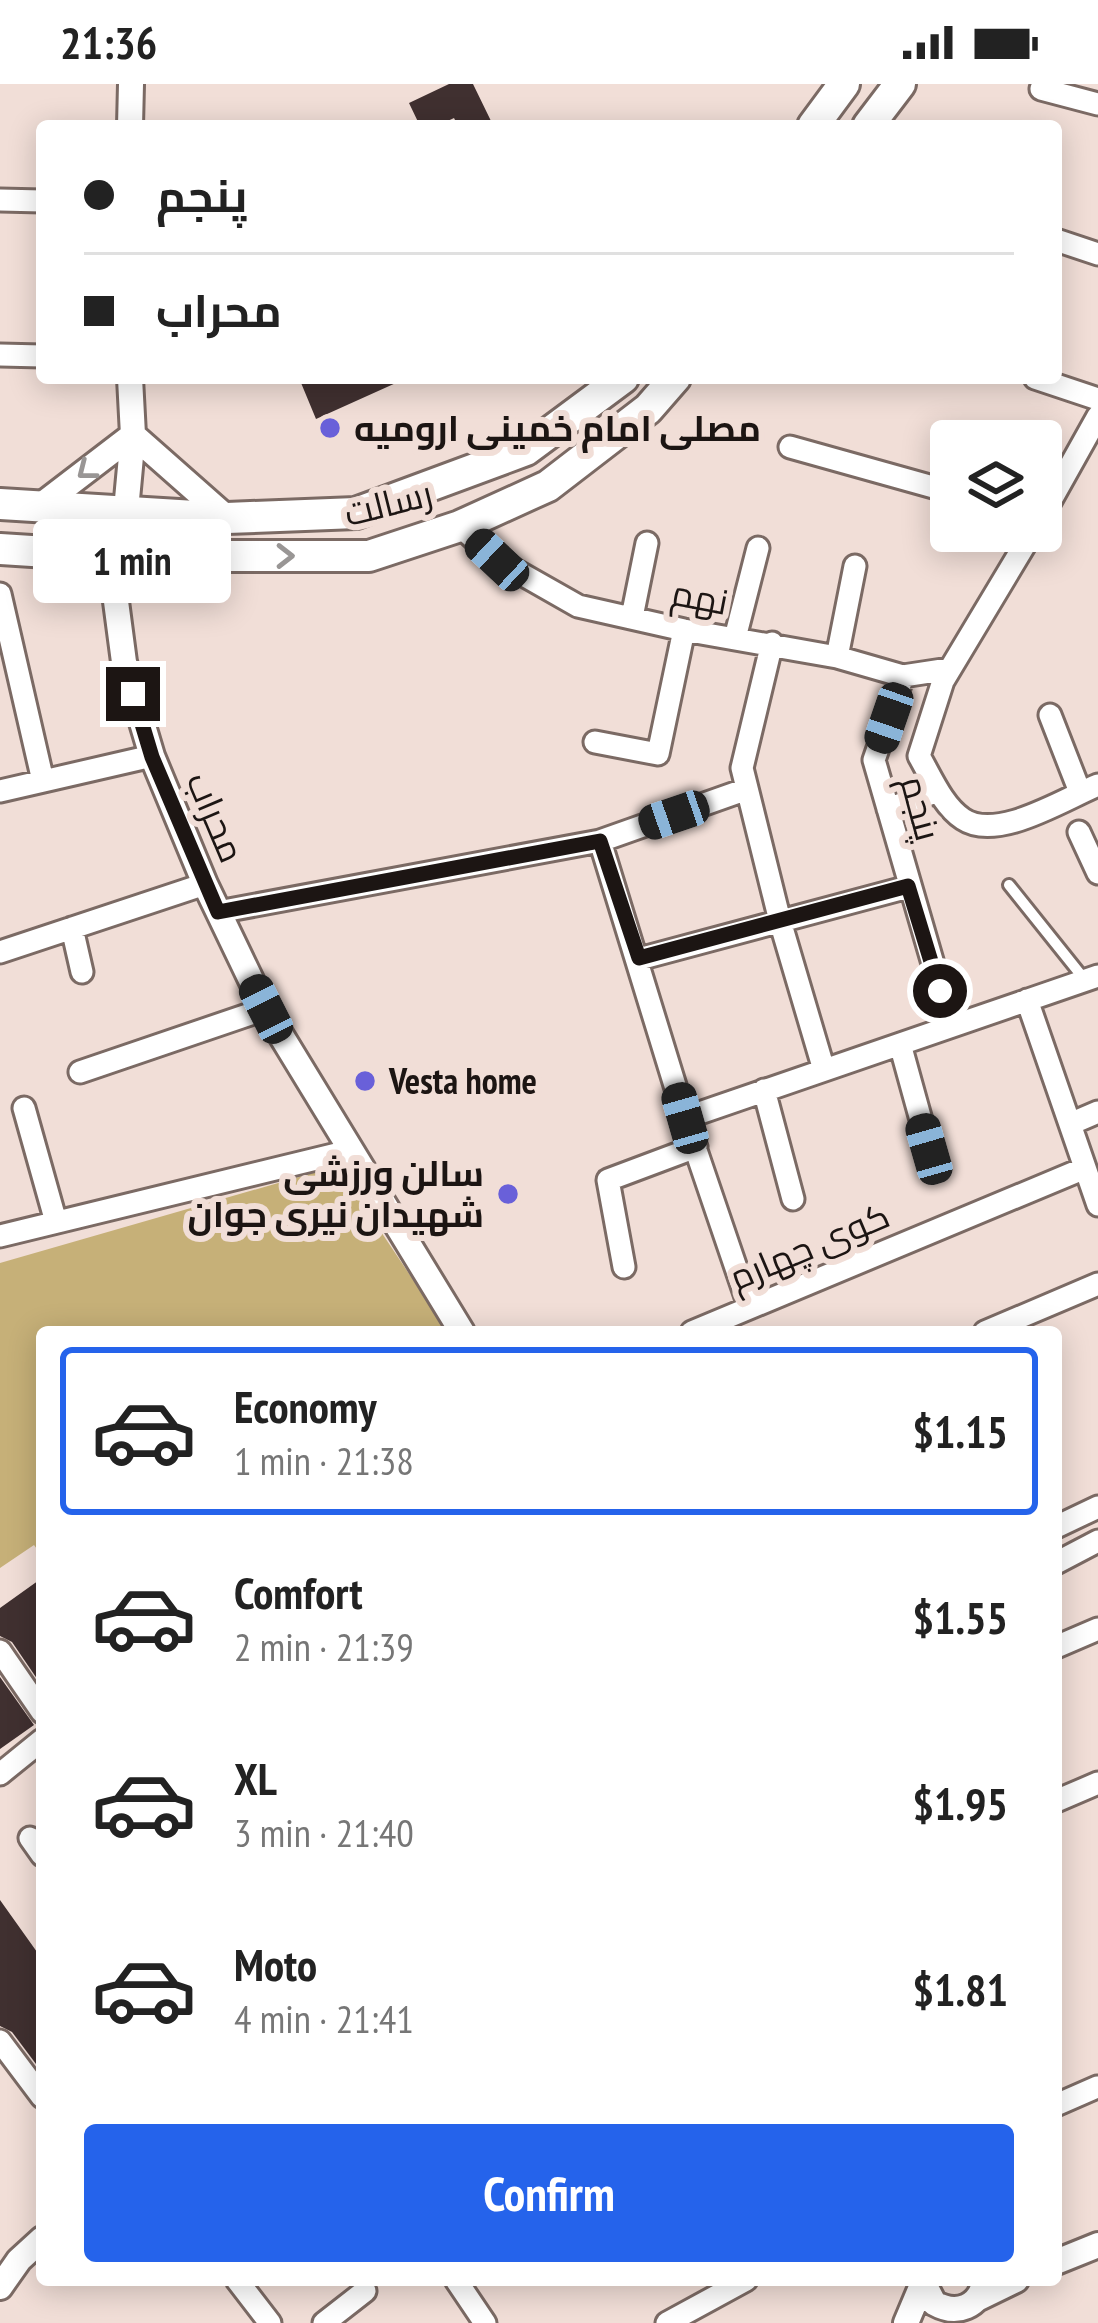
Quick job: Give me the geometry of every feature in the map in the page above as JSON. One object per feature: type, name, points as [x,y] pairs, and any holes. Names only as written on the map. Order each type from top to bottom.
[{"type":"main road","points":[[817,120],[844,84]]},
{"type":"main road","points":[[873,120],[900,84]]},
{"type":"main road","name":"رسالت","points":[[0,504],[227,518],[356,513],[526,450],[615,384]]},
{"type":"main road","name":"رسالت","points":[[0,549],[110,556],[369,556],[460,526],[548,486],[648,409],[670,384]]},
{"type":"main road","points":[[356,513],[369,556]]},
{"type":"street","points":[[130,84],[130,120]]},
{"type":"street","points":[[1041,89],[1098,104]]},
{"type":"street","points":[[0,200],[36,202]]},
{"type":"street","points":[[1062,242],[1098,254]]},
{"type":"street","points":[[0,355],[36,356]]},
{"type":"street","points":[[127,510],[133,435],[130,384]]},
{"type":"street","points":[[1053,384],[1098,399]]},
{"type":"street","points":[[1062,480],[1098,416]]},
{"type":"street","points":[[39,507],[133,435]]},
{"type":"street","points":[[133,435],[227,518]]},
{"type":"street","points":[[790,447],[930,486]]},
{"type":"street","name":"نهم","points":[[460,526],[497,560],[578,606],[684,630],[772,643],[903,676],[950,670]]},
{"type":"street","points":[[632,617],[647,543]]},
{"type":"street","points":[[735,638],[758,548]]},
{"type":"street","points":[[1020,552],[950,670],[920,756],[938,791],[965,821],[1001,828],[1089,789],[1050,715]]},
{"type":"street","name":"محراب","points":[[110,556],[124,662],[152,757],[205,884],[266,1009],[458,1326]]},
{"type":"street","points":[[837,657],[855,566]]},
{"type":"street","points":[[0,594],[44,781]]},
{"type":"street","points":[[595,742],[658,754],[684,630]]},
{"type":"street","points":[[772,643],[742,768],[824,1070]]},
{"type":"street","name":"پنجم","points":[[903,676],[874,760],[952,1026]]},
{"type":"street","points":[[0,790],[152,757]]},
{"type":"street","points":[[218,912],[600,841],[747,788]]},
{"type":"street","points":[[888,809],[938,791]]},
{"type":"street","points":[[1079,832],[1098,873]]},
{"type":"street","points":[[600,841],[749,1306]]},
{"type":"street","points":[[0,952],[205,884]]},
{"type":"street","points":[[639,958],[908,886]]},
{"type":"street","points":[[72,928],[82,972]]},
{"type":"street","points":[[685,1118],[1092,978]]},
{"type":"street","points":[[1027,1000],[1098,1204]]},
{"type":"street","points":[[80,1072],[266,1009]]},
{"type":"street","points":[[900,1044],[929,1149]]},
{"type":"street","points":[[764,1090],[794,1198]]},
{"type":"street","points":[[24,1108],[56,1222]]},
{"type":"street","points":[[1070,1124],[1098,1112]]},
{"type":"street","points":[[624,1267],[608,1180],[696,1147]]},
{"type":"street","points":[[0,1236],[350,1151]]},
{"type":"street","name":"کوی چهارم","points":[[705,1326],[1085,1168]]},
{"type":"street","points":[[1000,1326],[1098,1284]]},
{"type":"street","points":[[1062,1524],[1098,1507]]},
{"type":"street","points":[[1062,1560],[1098,1541]]},
{"type":"street","points":[[1062,1644],[1098,1629]]},
{"type":"street","points":[[0,1651],[36,1703]]},
{"type":"street","points":[[0,1774],[36,1745]]},
{"type":"street","points":[[1062,1798],[1098,1783]]},
{"type":"street","points":[[0,2041],[36,2089]]},
{"type":"street","points":[[1062,2102],[1097,2087]]},
{"type":"street","points":[[1062,2259],[1098,2245]]},
{"type":"street","points":[[0,2287],[10,2255]]},
{"type":"street","points":[[242,2286],[270,2323]]},
{"type":"street","points":[[461,2286],[485,2323]]},
{"type":"street","points":[[667,2323],[735,2286]]},
{"type":"street","points":[[906,2323],[921,2286]]},
{"type":"street","points":[[924,2286],[943,2308],[1003,2286]]},
{"type":"street","points":[[324,2323],[365,2291]]},
{"type":"lane","points":[[1009,884],[1092,978]]},
{"type":"shaded area","points":[[337,1166],[444,1326],[36,1326],[36,1548],[0,1568],[0,1263]]},
{"type":"building","points":[[449,84],[473,84],[491,120],[417,120],[409,103]]},
{"type":"building","points":[[301,384],[394,384],[316,419]]},
{"type":"building","points":[[36,1582],[36,1677],[12,1642],[0,1636],[0,1608]]},
{"type":"building","points":[[0,1677],[34,1725],[0,1749]]},
{"type":"building","points":[[0,1900],[36,1951],[36,2064],[12,2032],[0,2026]]},
{"type":"place","name":"مصلی امام خمینی ارومیه","points":[[330,428]]},
{"type":"place","name":"Vesta home","points":[[365,1081]]},
{"type":"place","name":"سالن ورزشی شهیدان نیری جوان","points":[[508,1194]]},
{"type":"route","points":[[133,694],[152,757],[218,912],[600,841],[639,958],[908,886],[940,991]]}]
